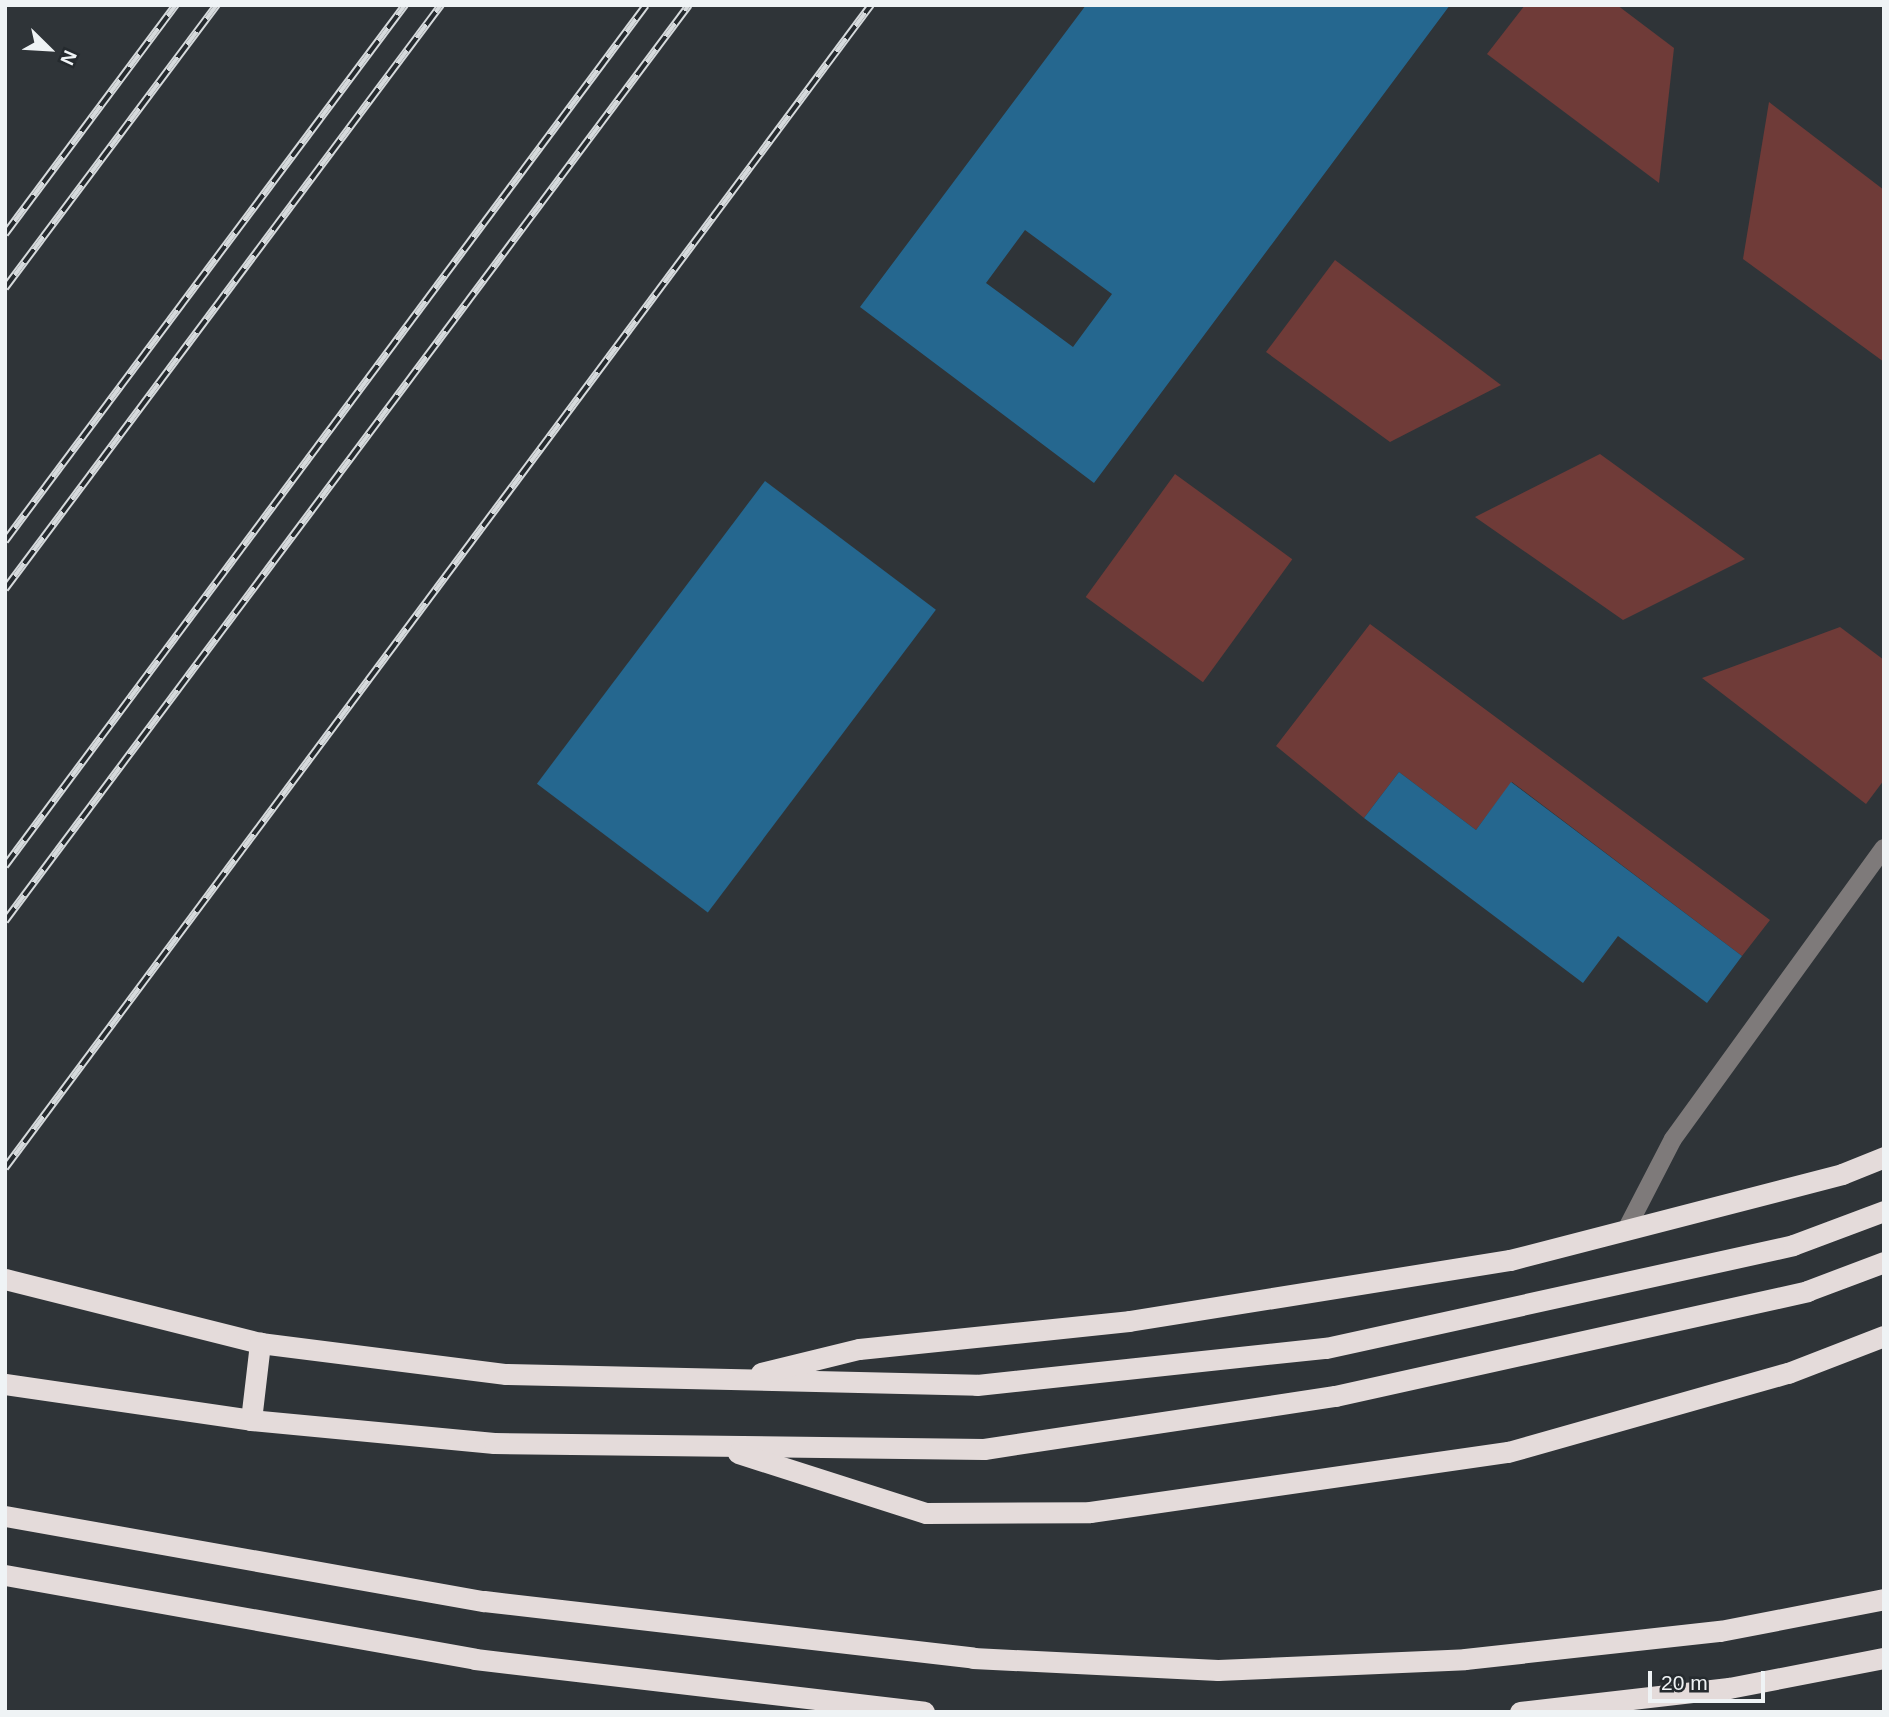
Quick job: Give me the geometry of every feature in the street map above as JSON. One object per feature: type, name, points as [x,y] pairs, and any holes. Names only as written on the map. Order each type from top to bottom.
[{"type":"highway","points":[[732,1380],[859,1349],[1129,1321],[1510,1260],[1842,1174],[1884,1157]]},
{"type":"highway","points":[[5,1279],[260,1343],[506,1374],[977,1385],[1326,1348],[1793,1244],[1884,1211]]},
{"type":"highway","points":[[9,1385],[251,1420],[495,1443],[984,1448],[1335,1396],[1807,1291],[1884,1262]]},
{"type":"highway","points":[[716,1445],[926,1513],[1090,1512],[1508,1452],[1788,1373],[1884,1336]]},
{"type":"highway","points":[[251,1420],[260,1343]]},
{"type":"highway","points":[[5,1516],[525,1607],[973,1658],[1217,1670],[1465,1659],[1720,1631],[1884,1599]]},
{"type":"highway","points":[[5,1575],[475,1660],[924,1712]]},
{"type":"highway","points":[[1520,1712],[1729,1688],[1884,1658]]},
{"type":"street","points":[[1626,1230],[1674,1139],[1884,848]]},
{"type":"shaded area","points":[[1525,5],[1617,5],[1674,48],[1659,183],[1487,54]]},
{"type":"shaded area","points":[[1769,102],[1884,190],[1884,362],[1743,259]]},
{"type":"shaded area","points":[[1335,260],[1501,385],[1390,442],[1266,352]]},
{"type":"shaded area","points":[[1600,454],[1745,559],[1623,620],[1475,517]]},
{"type":"shaded area","points":[[1175,474],[1292,559],[1203,682],[1086,597]]},
{"type":"shaded area","points":[[1370,624],[1770,920],[1742,956],[1512,782],[1476,830],[1399,772],[1364,818],[1276,746]]},
{"type":"shaded area","points":[[1840,627],[1884,660],[1884,780],[1866,804],[1702,678]]},
{"type":"building","points":[[1086,5],[1450,5],[1094,483],[860,307]],"holes":[[[1025,230],[1112,294],[1073,347],[986,283]]]},
{"type":"building","points":[[765,481],[936,610],[708,912],[537,784]]},
{"type":"building","points":[[1399,772],[1476,830],[1511,782],[1742,956],[1707,1003],[1618,936],[1583,983],[1364,818]]},
{"type":"railway","points":[[5,234],[176,5]]},
{"type":"railway","points":[[5,288],[217,5]]},
{"type":"railway","points":[[5,541],[405,5]]},
{"type":"railway","points":[[5,589],[441,5]]},
{"type":"railway","points":[[5,866],[646,5]]},
{"type":"railway","points":[[5,921],[689,5]]},
{"type":"railway","points":[[5,1168],[871,5]]}]
